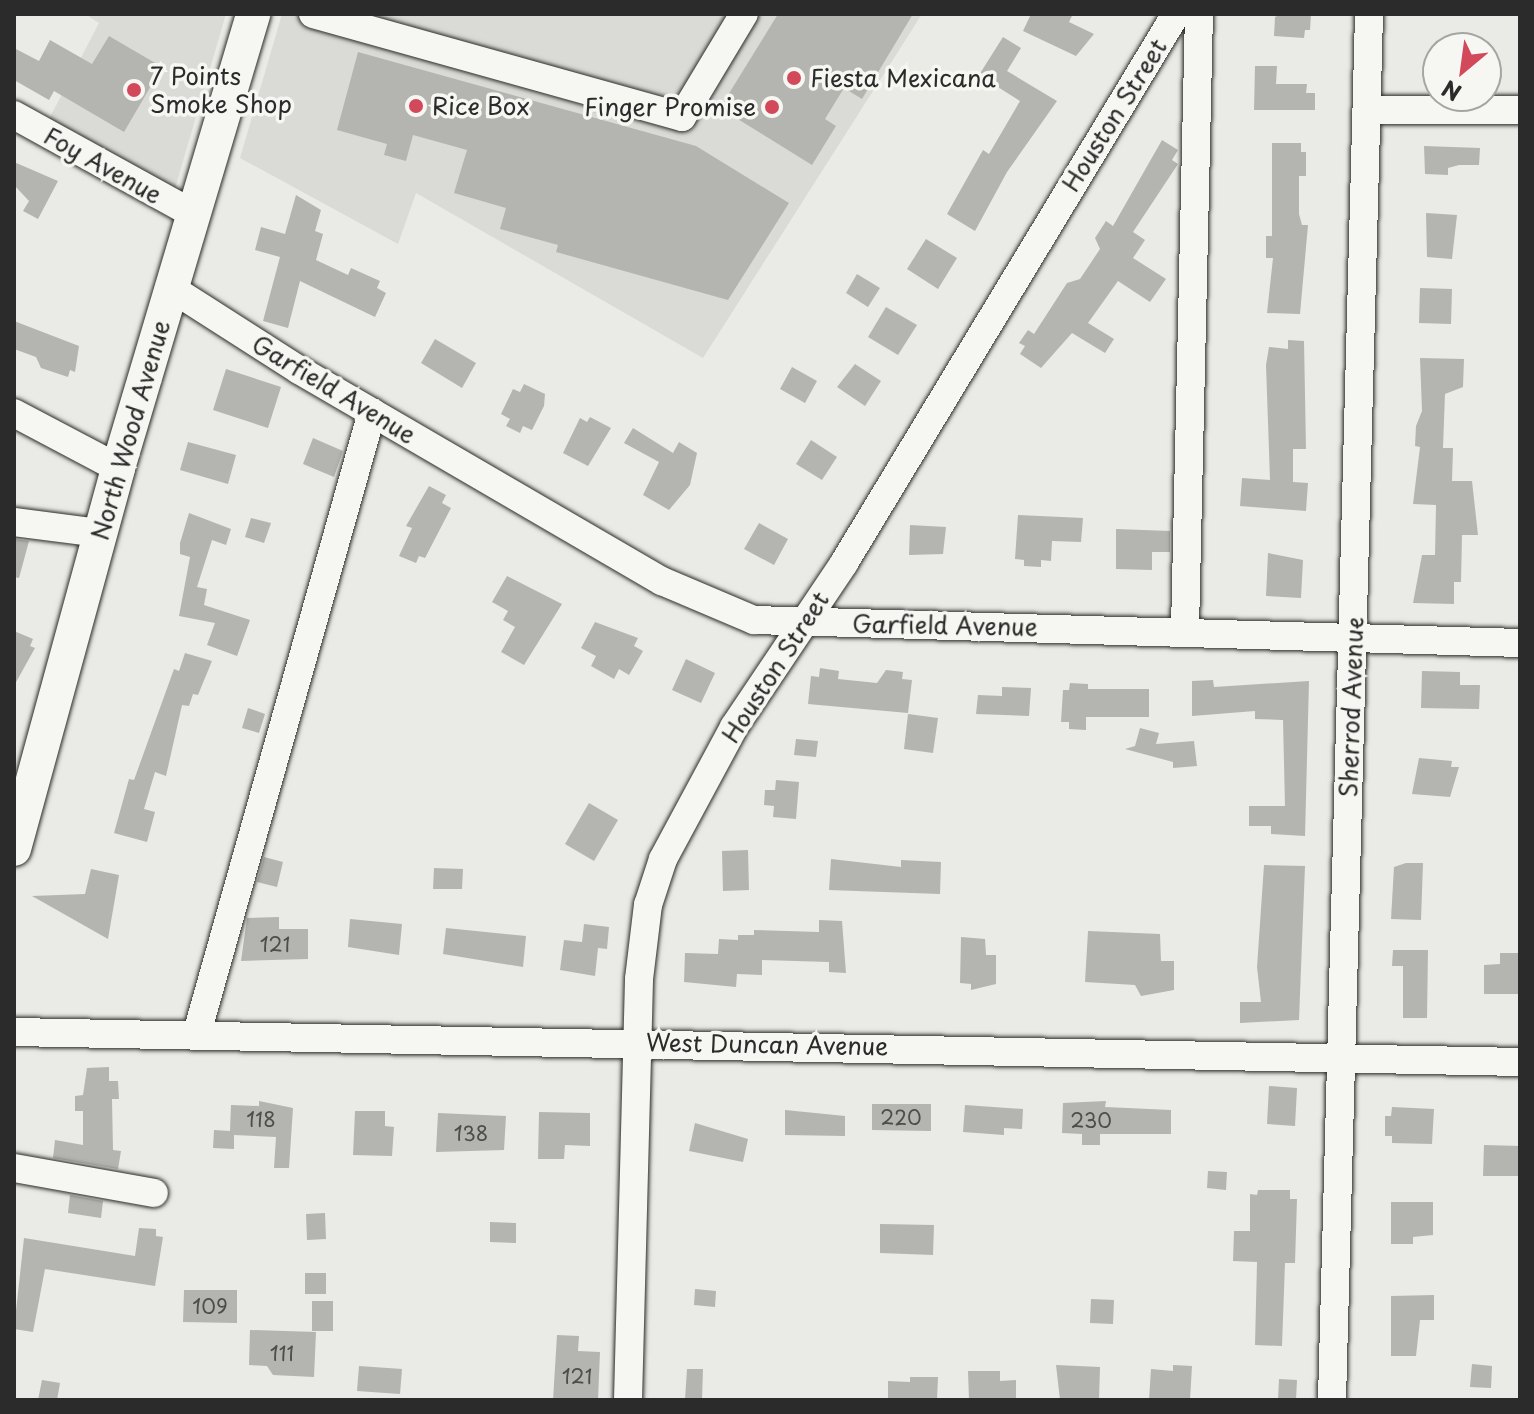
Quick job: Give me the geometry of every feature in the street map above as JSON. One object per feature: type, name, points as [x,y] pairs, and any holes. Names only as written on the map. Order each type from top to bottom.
[{"type":"main road","name":"North Wood Avenue","points":[[14,849],[25,762],[100,533],[253,14]]},
{"type":"street","points":[[313,14],[682,117],[744,14]]},
{"type":"street","name":"Houston Street","points":[[628,1400],[636,1041],[643,930],[663,859],[727,738],[844,563],[1176,14]]},
{"type":"street","points":[[1185,630],[1199,14]]},
{"type":"street","name":"Sherrod Avenue","points":[[1332,1400],[1344,1058],[1369,14]]},
{"type":"street","points":[[1369,110],[1520,110]]},
{"type":"street","name":"Foy Avenue","points":[[14,115],[193,214]]},
{"type":"street","name":"Garfield Avenue","points":[[171,288],[372,412],[662,581],[729,613],[802,623],[1185,630],[1520,643]]},
{"type":"street","points":[[197,1033],[372,412]]},
{"type":"street","points":[[14,413],[118,468]]},
{"type":"street","points":[[14,522],[100,533]]},
{"type":"street","name":"West Duncan Avenue","points":[[14,1032],[636,1041],[1520,1062]]},
{"type":"street","points":[[14,1168],[154,1193]]},
{"type":"shaded area","points":[[85,14],[226,14],[174,192],[48,121],[99,23]]},
{"type":"shaded area","points":[[282,14],[922,14],[703,358],[416,193],[398,244],[240,158]]},
{"type":"building","points":[[778,14],[913,14],[862,99],[844,88],[825,119],[836,126],[812,165],[720,108]]},
{"type":"building","points":[[1031,14],[1073,14],[1069,22],[1094,34],[1076,56],[1023,31]]},
{"type":"building","points":[[1281,14],[1311,14],[1310,30],[1305,30],[1304,38],[1274,36],[1275,17]]},
{"type":"building","points":[[109,36],[162,67],[124,132],[54,91],[49,100],[14,80],[14,48],[39,61],[50,40],[92,64]]},
{"type":"building","points":[[1003,37],[1021,48],[1007,71],[1057,101],[1007,172],[975,231],[947,214],[983,150],[989,154],[1020,101],[979,75]]},
{"type":"building","points":[[358,52],[696,146],[789,203],[728,300],[556,252],[558,245],[500,229],[506,208],[454,193],[467,150],[413,135],[406,161],[384,155],[387,144],[337,130]]},
{"type":"building","points":[[1255,66],[1277,66],[1276,84],[1307,84],[1306,93],[1315,93],[1315,110],[1254,110]]},
{"type":"building","points":[[1162,140],[1178,150],[1172,160],[1178,164],[1133,232],[1145,240],[1133,258],[1166,279],[1150,302],[1118,281],[1088,323],[1114,339],[1105,353],[1072,333],[1041,368],[1020,354],[1025,346],[1019,343],[1028,330],[1034,334],[1067,283],[1080,279],[1100,249],[1095,238],[1106,221],[1113,226]]},
{"type":"building","points":[[1272,143],[1301,143],[1301,152],[1306,152],[1306,176],[1299,176],[1299,214],[1302,225],[1308,225],[1300,314],[1267,313],[1273,258],[1266,258],[1266,236],[1272,236]]},
{"type":"building","points":[[1424,146],[1480,148],[1479,165],[1448,168],[1448,175],[1425,174]]},
{"type":"building","points":[[14,162],[58,181],[38,219],[23,211],[29,201],[14,185]]},
{"type":"building","points":[[296,195],[321,210],[315,231],[323,234],[316,260],[348,275],[351,268],[380,281],[377,288],[386,293],[375,317],[300,281],[288,328],[263,321],[280,257],[255,250],[261,227],[285,234]]},
{"type":"building","points":[[1426,213],[1457,215],[1452,259],[1427,257]]},
{"type":"building","points":[[926,239],[957,258],[938,289],[907,269]]},
{"type":"building","points":[[857,274],[880,288],[868,307],[846,293]]},
{"type":"building","points":[[1420,288],[1452,289],[1451,324],[1419,323]]},
{"type":"building","points":[[886,307],[917,325],[898,355],[868,337]]},
{"type":"building","points":[[14,321],[79,346],[75,372],[70,370],[68,377],[41,368],[36,357],[14,349]]},
{"type":"building","points":[[435,339],[476,363],[462,388],[421,363]]},
{"type":"building","points":[[1288,340],[1304,341],[1306,449],[1293,449],[1293,482],[1308,483],[1306,511],[1240,506],[1242,478],[1270,480],[1266,365],[1269,347],[1288,349]]},
{"type":"building","points":[[1420,358],[1464,359],[1463,387],[1445,394],[1443,448],[1453,448],[1452,481],[1472,481],[1478,535],[1462,535],[1461,582],[1454,582],[1454,604],[1413,603],[1422,555],[1435,555],[1436,505],[1413,504],[1420,447],[1415,446],[1416,426],[1422,411]]},
{"type":"building","points":[[855,364],[881,381],[865,406],[837,387]]},
{"type":"building","points":[[792,367],[817,381],[805,403],[780,389]]},
{"type":"building","points":[[226,369],[281,387],[268,428],[213,410]]},
{"type":"building","points":[[524,384],[545,394],[544,406],[532,430],[523,426],[520,433],[506,426],[510,419],[501,414],[513,389],[520,392]]},
{"type":"building","points":[[590,417],[611,428],[588,466],[563,453],[580,418],[587,422]]},
{"type":"building","points":[[633,428],[673,453],[679,442],[697,453],[690,485],[669,510],[643,495],[659,462],[624,443]]},
{"type":"building","points":[[313,438],[343,451],[334,477],[303,464]]},
{"type":"building","points":[[811,440],[837,457],[822,480],[796,464]]},
{"type":"building","points":[[188,442],[236,455],[228,484],[180,470]]},
{"type":"building","points":[[429,486],[446,495],[442,503],[451,508],[425,558],[419,556],[416,563],[399,556],[412,528],[406,526]]},
{"type":"building","points":[[189,513],[231,529],[226,545],[212,540],[197,587],[207,589],[204,605],[250,620],[237,656],[207,645],[215,623],[179,616],[190,557],[180,554],[180,543]]},
{"type":"building","points":[[1018,515],[1083,518],[1081,542],[1052,541],[1051,561],[1041,560],[1041,567],[1024,566],[1024,560],[1015,559]]},
{"type":"building","points":[[251,518],[271,523],[264,543],[245,537]]},
{"type":"building","points":[[759,523],[788,539],[774,565],[744,549]]},
{"type":"building","points":[[910,525],[946,527],[943,554],[909,555]]},
{"type":"building","points":[[1116,529],[1170,531],[1170,552],[1152,552],[1152,570],[1116,569]]},
{"type":"building","points":[[14,539],[29,541],[19,578],[14,577]]},
{"type":"building","points":[[1268,553],[1303,560],[1301,598],[1266,596]]},
{"type":"building","points":[[507,576],[562,604],[524,665],[501,652],[515,627],[503,620],[508,611],[492,602]]},
{"type":"building","points":[[595,622],[638,638],[634,646],[643,651],[629,675],[619,669],[614,679],[591,666],[596,656],[581,648]]},
{"type":"building","points":[[14,631],[33,639],[30,646],[35,648],[15,684]]},
{"type":"building","points":[[185,653],[212,661],[198,695],[193,694],[189,706],[182,705],[166,776],[155,772],[144,809],[155,812],[147,842],[114,833],[129,779],[134,780],[174,669],[179,671]]},
{"type":"building","points":[[686,659],[715,673],[701,703],[672,690]]},
{"type":"building","points":[[820,668],[839,671],[838,679],[877,683],[886,670],[903,672],[902,679],[912,680],[908,713],[808,704],[811,676],[819,677]]},
{"type":"building","points":[[1422,671],[1460,672],[1460,685],[1480,685],[1479,709],[1421,708]]},
{"type":"building","points":[[1213,680],[1214,687],[1309,681],[1305,836],[1271,834],[1271,826],[1249,826],[1249,806],[1285,806],[1283,720],[1255,719],[1255,711],[1192,716],[1192,681]]},
{"type":"building","points":[[1070,683],[1088,684],[1088,689],[1149,689],[1149,717],[1086,717],[1086,730],[1069,729],[1069,722],[1061,722],[1063,690],[1069,690]]},
{"type":"building","points":[[1002,687],[1031,688],[1029,716],[976,714],[978,695],[1002,696]]},
{"type":"building","points":[[248,708],[265,714],[259,733],[242,728]]},
{"type":"building","points":[[908,714],[938,718],[933,753],[904,749]]},
{"type":"building","points":[[1140,728],[1159,733],[1156,744],[1194,741],[1197,766],[1173,768],[1173,762],[1125,749],[1135,746]]},
{"type":"building","points":[[796,739],[818,741],[816,757],[794,755]]},
{"type":"building","points":[[1419,758],[1452,761],[1451,767],[1459,767],[1450,797],[1412,794]]},
{"type":"building","points":[[776,780],[799,782],[796,819],[773,817],[774,806],[764,805],[765,790],[775,790]]},
{"type":"building","points":[[589,803],[618,820],[594,861],[565,844]]},
{"type":"building","points":[[748,850],[749,890],[723,891],[722,851]]},
{"type":"building","points":[[264,857],[283,862],[277,887],[257,882]]},
{"type":"building","points":[[831,859],[901,867],[901,860],[941,862],[940,894],[829,890]]},
{"type":"building","points":[[1423,863],[1421,920],[1391,919],[1394,867]]},
{"type":"building","points":[[1264,865],[1305,866],[1299,1020],[1240,1023],[1240,1002],[1261,1002],[1257,967]]},
{"type":"building","points":[[434,868],[463,869],[462,889],[433,889]]},
{"type":"building","points":[[91,869],[119,875],[108,939],[32,896],[85,894]]},
{"type":"building","points":[[279,917],[279,929],[308,929],[308,959],[241,961],[247,918]]},
{"type":"building","points":[[350,919],[402,924],[399,955],[348,947]]},
{"type":"building","points":[[819,920],[842,921],[846,973],[829,972],[829,962],[762,960],[762,975],[737,974],[736,987],[684,982],[685,953],[718,954],[719,939],[738,940],[738,935],[754,935],[754,930],[819,932]]},
{"type":"building","points":[[584,924],[609,927],[607,949],[598,948],[595,976],[560,970],[564,940],[582,942]]},
{"type":"building","points":[[446,928],[526,936],[523,967],[443,954]]},
{"type":"building","points":[[1088,931],[1160,934],[1161,961],[1174,961],[1174,990],[1141,996],[1135,985],[1085,982]]},
{"type":"building","points":[[961,937],[985,939],[986,955],[996,955],[996,984],[971,990],[971,984],[960,983]]},
{"type":"building","points":[[1393,950],[1428,950],[1427,1018],[1403,1018],[1403,966],[1392,966]]},
{"type":"building","points":[[1500,953],[1520,953],[1520,994],[1484,994],[1484,965],[1500,964]]},
{"type":"building","points":[[109,1067],[109,1081],[118,1081],[119,1099],[112,1099],[113,1150],[121,1151],[118,1169],[53,1158],[55,1140],[83,1145],[83,1111],[75,1111],[75,1096],[83,1095],[87,1068]]},
{"type":"building","points":[[1269,1086],[1297,1088],[1295,1126],[1267,1124]]},
{"type":"building","points":[[259,1101],[293,1108],[289,1168],[274,1168],[276,1137],[234,1135],[234,1149],[213,1148],[214,1130],[230,1131],[231,1105],[259,1106]]},
{"type":"building","points":[[1106,1101],[1105,1107],[1171,1110],[1171,1134],[1100,1134],[1100,1145],[1082,1145],[1082,1134],[1062,1133],[1063,1103]]},
{"type":"building","points":[[872,1104],[931,1104],[931,1131],[872,1130]]},
{"type":"building","points":[[965,1105],[1023,1109],[1022,1129],[1004,1128],[1004,1135],[963,1132]]},
{"type":"building","points":[[1392,1107],[1434,1109],[1432,1144],[1392,1143],[1392,1136],[1385,1136],[1385,1116],[1391,1116]]},
{"type":"building","points":[[785,1110],[845,1116],[845,1136],[785,1135]]},
{"type":"building","points":[[355,1111],[385,1111],[385,1126],[394,1127],[392,1156],[353,1155]]},
{"type":"building","points":[[539,1112],[590,1113],[590,1146],[565,1145],[564,1159],[538,1159]]},
{"type":"building","points":[[438,1113],[506,1116],[504,1150],[436,1152]]},
{"type":"building","points":[[695,1123],[748,1139],[743,1162],[689,1151]]},
{"type":"building","points":[[1484,1145],[1520,1146],[1520,1176],[1483,1176]]},
{"type":"building","points":[[1208,1171],[1227,1172],[1226,1190],[1207,1188]]},
{"type":"building","points":[[1258,1190],[1290,1190],[1290,1199],[1297,1199],[1295,1263],[1285,1263],[1282,1346],[1255,1345],[1257,1262],[1233,1261],[1234,1231],[1250,1231],[1250,1194],[1257,1195]]},
{"type":"building","points":[[70,1195],[103,1201],[101,1218],[68,1213]]},
{"type":"building","points":[[1391,1202],[1433,1202],[1433,1235],[1413,1237],[1413,1244],[1391,1244]]},
{"type":"building","points":[[325,1213],[326,1239],[307,1240],[306,1214]]},
{"type":"building","points":[[490,1222],[516,1223],[516,1243],[490,1242]]},
{"type":"building","points":[[880,1224],[934,1225],[933,1255],[880,1253]]},
{"type":"building","points":[[139,1228],[156,1229],[156,1236],[163,1237],[155,1286],[45,1269],[33,1332],[14,1329],[24,1238],[135,1256]]},
{"type":"building","points":[[305,1273],[326,1273],[326,1294],[305,1294]]},
{"type":"building","points":[[695,1289],[716,1291],[715,1307],[694,1305]]},
{"type":"building","points":[[184,1290],[237,1290],[237,1323],[183,1322]]},
{"type":"building","points":[[1434,1295],[1434,1320],[1420,1320],[1416,1356],[1391,1356],[1391,1296]]},
{"type":"building","points":[[1091,1299],[1114,1300],[1113,1324],[1090,1323]]},
{"type":"building","points":[[312,1301],[333,1301],[333,1331],[312,1331]]},
{"type":"building","points":[[250,1330],[316,1332],[314,1377],[273,1375],[267,1366],[249,1365]]},
{"type":"building","points":[[557,1335],[579,1336],[578,1351],[600,1352],[598,1400],[553,1400]]},
{"type":"building","points":[[1472,1364],[1492,1366],[1491,1388],[1470,1387]]},
{"type":"building","points":[[1056,1365],[1100,1367],[1099,1400],[1060,1400]]},
{"type":"building","points":[[1173,1365],[1192,1366],[1190,1400],[1149,1400],[1151,1369],[1173,1371]]},
{"type":"building","points":[[359,1366],[402,1369],[400,1394],[357,1391]]},
{"type":"building","points":[[687,1369],[703,1369],[702,1400],[685,1400]]},
{"type":"building","points":[[968,1371],[1000,1371],[1000,1381],[1016,1380],[1016,1400],[969,1400]]},
{"type":"building","points":[[910,1377],[938,1377],[937,1400],[888,1400],[888,1381],[910,1382]]},
{"type":"building","points":[[1279,1379],[1297,1380],[1296,1400],[1278,1400]]},
{"type":"building","points":[[42,1380],[60,1383],[57,1400],[38,1400]]},
{"type":"place","name":"Fiesta Mexicana","points":[[794,78]]},
{"type":"place","name":"7 Points Smoke Shop","points":[[134,90]]},
{"type":"place","name":"Rice Box","points":[[416,106]]},
{"type":"place","name":"Finger Promise","points":[[772,107]]}]
